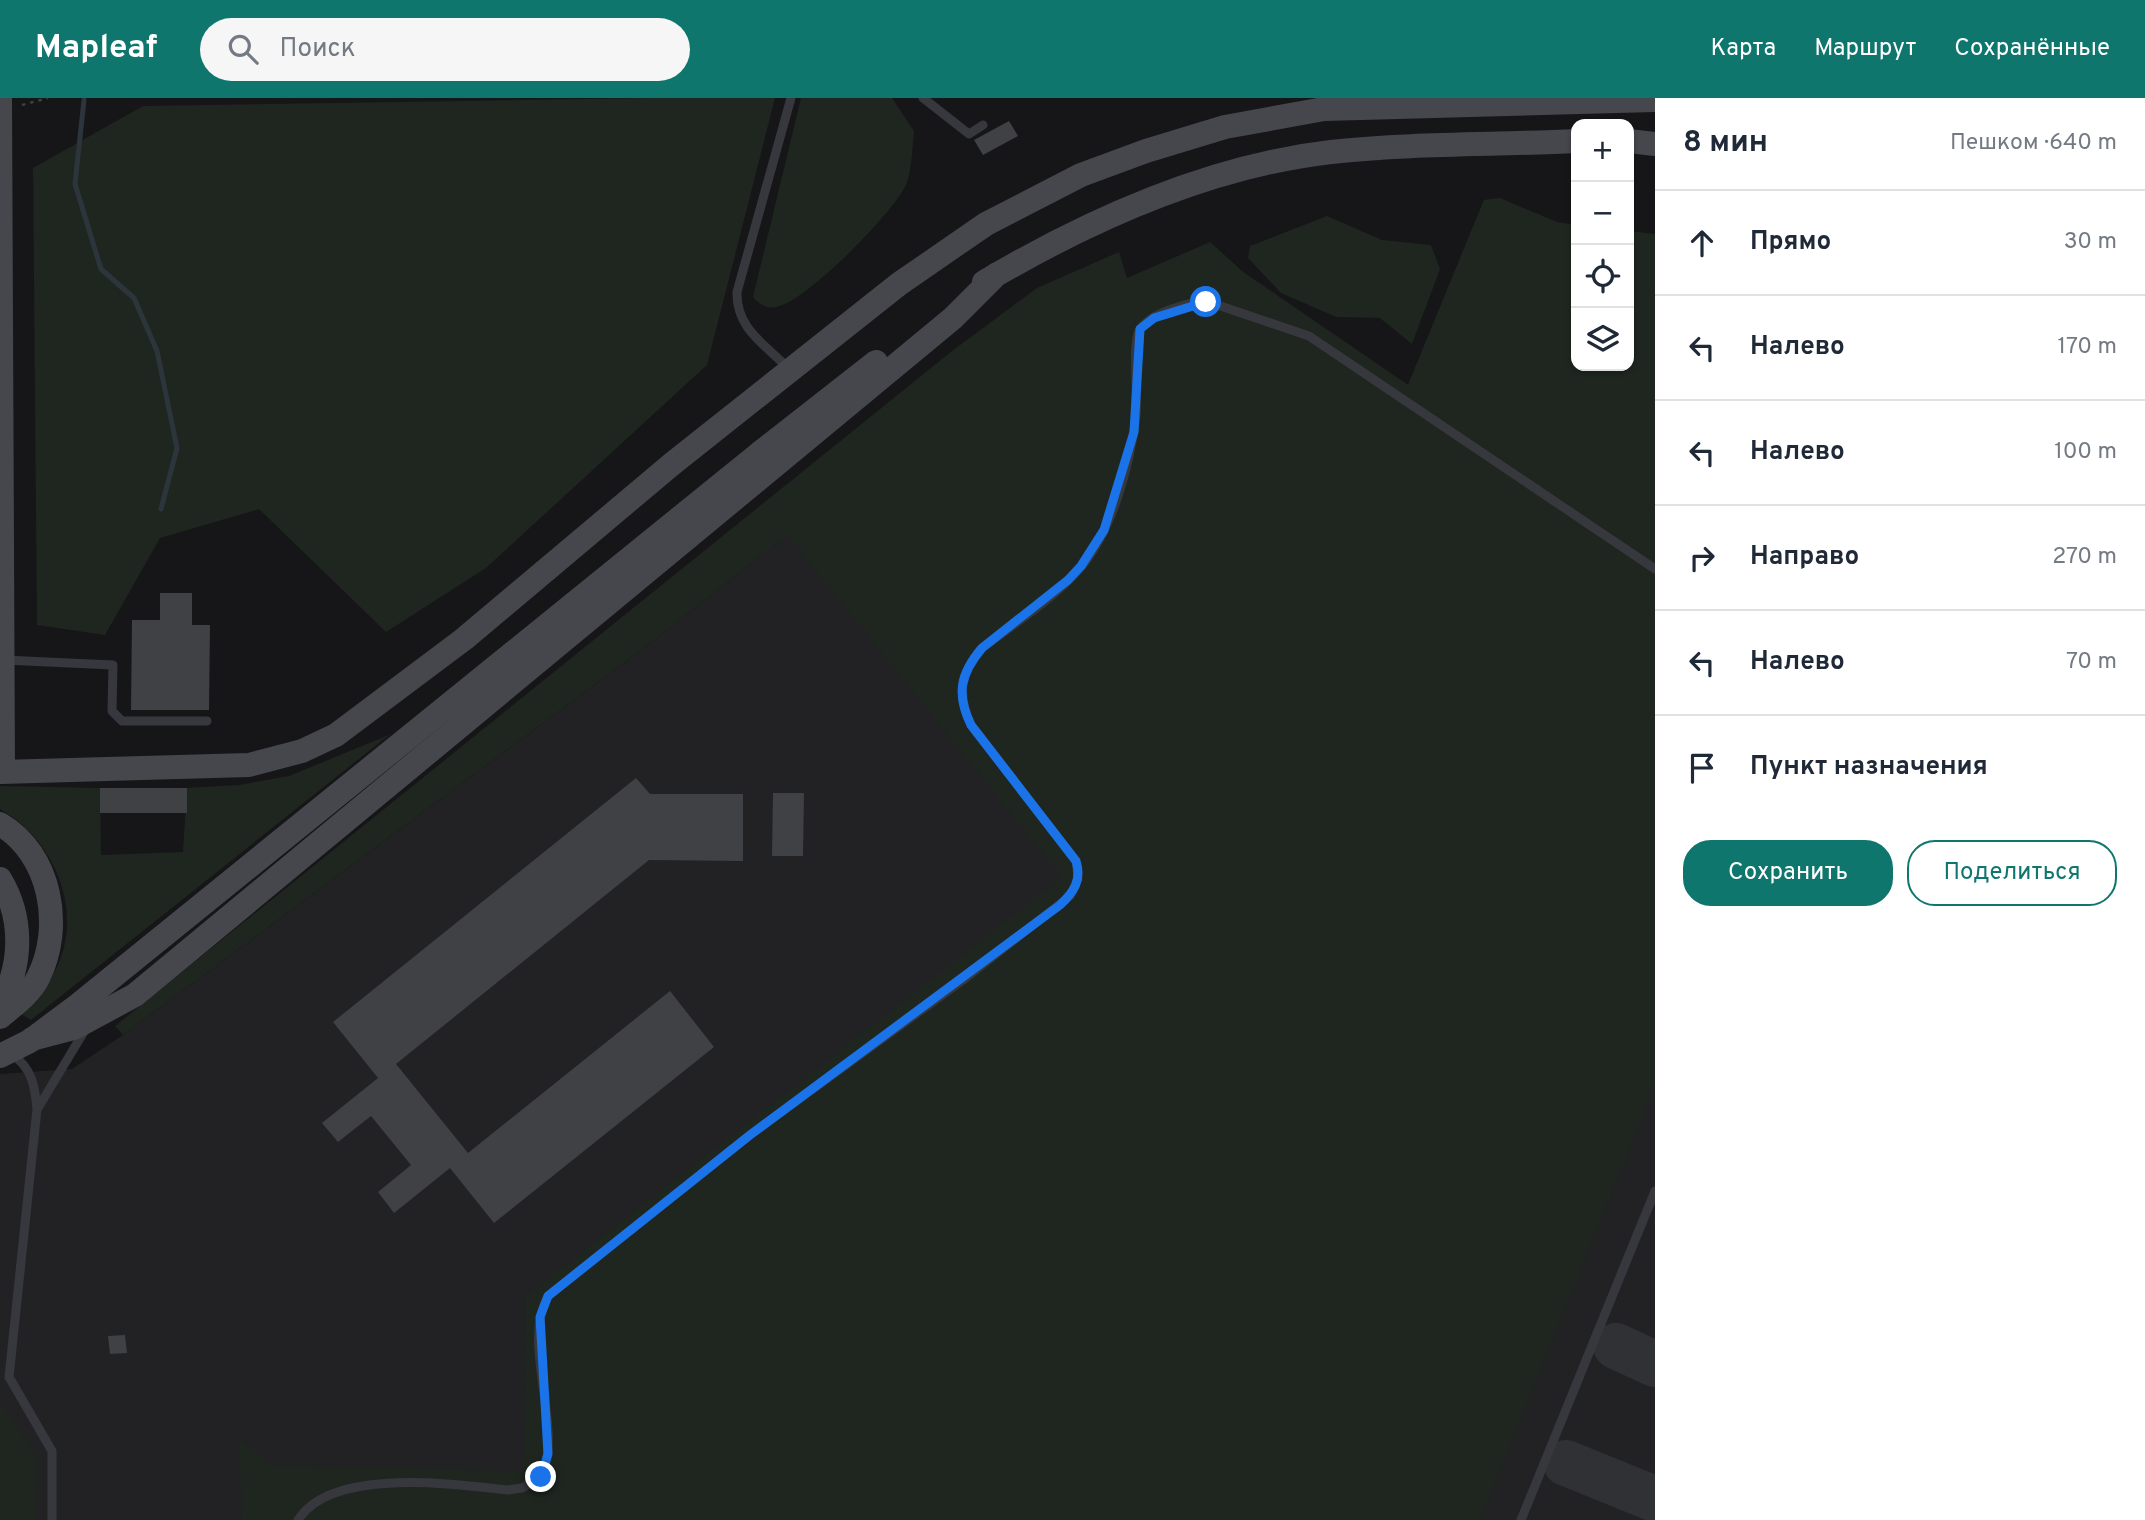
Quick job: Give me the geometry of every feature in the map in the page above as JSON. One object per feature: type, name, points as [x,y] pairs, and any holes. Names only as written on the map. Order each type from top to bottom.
[{"type":"main road","points":[[11,102],[1,772],[249,765],[283,758],[319,744],[392,695],[464,639],[672,464],[899,284],[986,224],[1081,176],[1184,138],[1225,127],[1342,107],[1655,100]]},
{"type":"main road","points":[[1634,139],[1655,137]]},
{"type":"main road","points":[[0,1056],[30,1041],[69,1013],[761,452],[966,293],[997,274],[1054,243],[1126,212],[1196,183],[1251,167],[1330,152],[1571,141]]},
{"type":"main road","points":[[1634,141],[1655,144]]},
{"type":"main road","points":[[0,1045],[59,1032],[96,1017],[135,995],[953,318],[997,274]]},
{"type":"main road","points":[[0,824],[17,836],[35,858],[47,889],[51,918],[38,979],[0,1017]]},
{"type":"main road","points":[[0,879],[13,909],[18,948],[13,978],[0,1006]]},
{"type":"lane","points":[[790,98],[737,292],[736,311],[742,323],[791,370]]},
{"type":"lane","points":[[923,98],[969,134],[983,125]]},
{"type":"lane","points":[[298,1520],[311,1504],[322,1497],[360,1486],[406,1483],[507,1490],[522,1488],[541,1477],[548,1454],[540,1317],[548,1296],[750,1135],[967,976],[1070,896],[1078,879],[1076,861],[971,725],[964,710],[960,684],[969,663],[982,648],[1081,566],[1104,530],[1134,432],[1138,405],[1137,334],[1144,324],[1196,303],[1206,302],[1309,336],[1655,569]]},
{"type":"lane","points":[[2,660],[113,665],[112,710],[122,721],[206,721]]},
{"type":"lane","points":[[37,1110],[69,1054],[96,1017]]},
{"type":"lane","points":[[0,1045],[15,1056],[30,1074],[35,1087],[37,1110],[9,1377],[51,1451],[52,1520]]},
{"type":"lane","points":[[1521,1520],[1655,1191]]},
{"type":"path","points":[[11,102],[48,98]]},
{"type":"shaded area","points":[[775,98],[707,365],[486,568],[386,632],[259,509],[160,538],[105,635],[37,625],[33,168],[143,106]]},
{"type":"shaded area","points":[[801,98],[892,98],[914,131],[911,166],[906,185],[898,198],[847,255],[807,290],[790,301],[769,307],[760,304],[753,297]]},
{"type":"shaded area","points":[[1500,198],[1470,425],[1655,552],[1655,1520],[0,1520],[0,1074],[72,1069],[123,1035],[648,645],[939,414],[1210,242],[1243,272],[1408,385],[1484,200]]},
{"type":"shaded area","points":[[1500,198],[1557,222],[1571,224],[1571,371],[1634,371],[1634,232],[1655,234],[1655,1086],[1480,1520],[242,1520],[239,1438],[272,1465],[524,1471],[526,1296],[1062,877],[787,535],[648,645],[123,1035],[115,1026],[952,351],[1037,288],[1119,252],[1127,278],[1210,242],[1243,272],[1408,385],[1484,200]]},
{"type":"shaded area","points":[[1327,216],[1382,240],[1431,245],[1440,269],[1412,344],[1380,318],[1336,317],[1281,293],[1248,258],[1250,246]]},
{"type":"shaded area","points":[[389,735],[31,1020],[21,1014],[49,981],[61,958],[66,934],[66,909],[52,862],[38,841],[20,823],[0,809],[0,786],[100,788],[101,855],[183,852],[187,788],[239,785],[289,776]]},
{"type":"shaded area","points":[[0,1402],[38,1458],[36,1520],[0,1520]]},
{"type":"building","points":[[1009,121],[1018,136],[983,155],[974,140]]},
{"type":"building","points":[[160,593],[192,593],[192,625],[210,625],[209,710],[131,710],[132,620],[160,620]]},
{"type":"building","points":[[636,778],[650,794],[743,794],[743,861],[649,860],[396,1064],[468,1153],[670,991],[714,1047],[494,1223],[450,1168],[394,1213],[378,1192],[411,1165],[371,1116],[338,1142],[322,1123],[378,1078],[333,1022]]},
{"type":"building","points":[[100,788],[187,788],[187,813],[100,813]]},
{"type":"building","points":[[773,793],[804,793],[803,856],[772,856]]},
{"type":"building","points":[[125,1335],[127,1353],[110,1354],[108,1336]]},
{"type":"waterway","points":[[84,100],[75,184],[101,269],[134,298],[157,351],[177,448],[161,509]]},
{"type":"taxiway","points":[[1616,1346],[1655,1364]]},
{"type":"taxiway","points":[[1566,1463],[1655,1499]]},
{"type":"route","points":[[541,1477],[548,1454],[540,1317],[548,1296],[750,1135],[1060,905],[1074,889],[1079,871],[1076,861],[1006,774],[971,725],[964,710],[960,684],[969,663],[982,648],[1068,580],[1094,549],[1104,530],[1134,432],[1138,405],[1137,334],[1140,329],[1154,318],[1206,302]]}]
